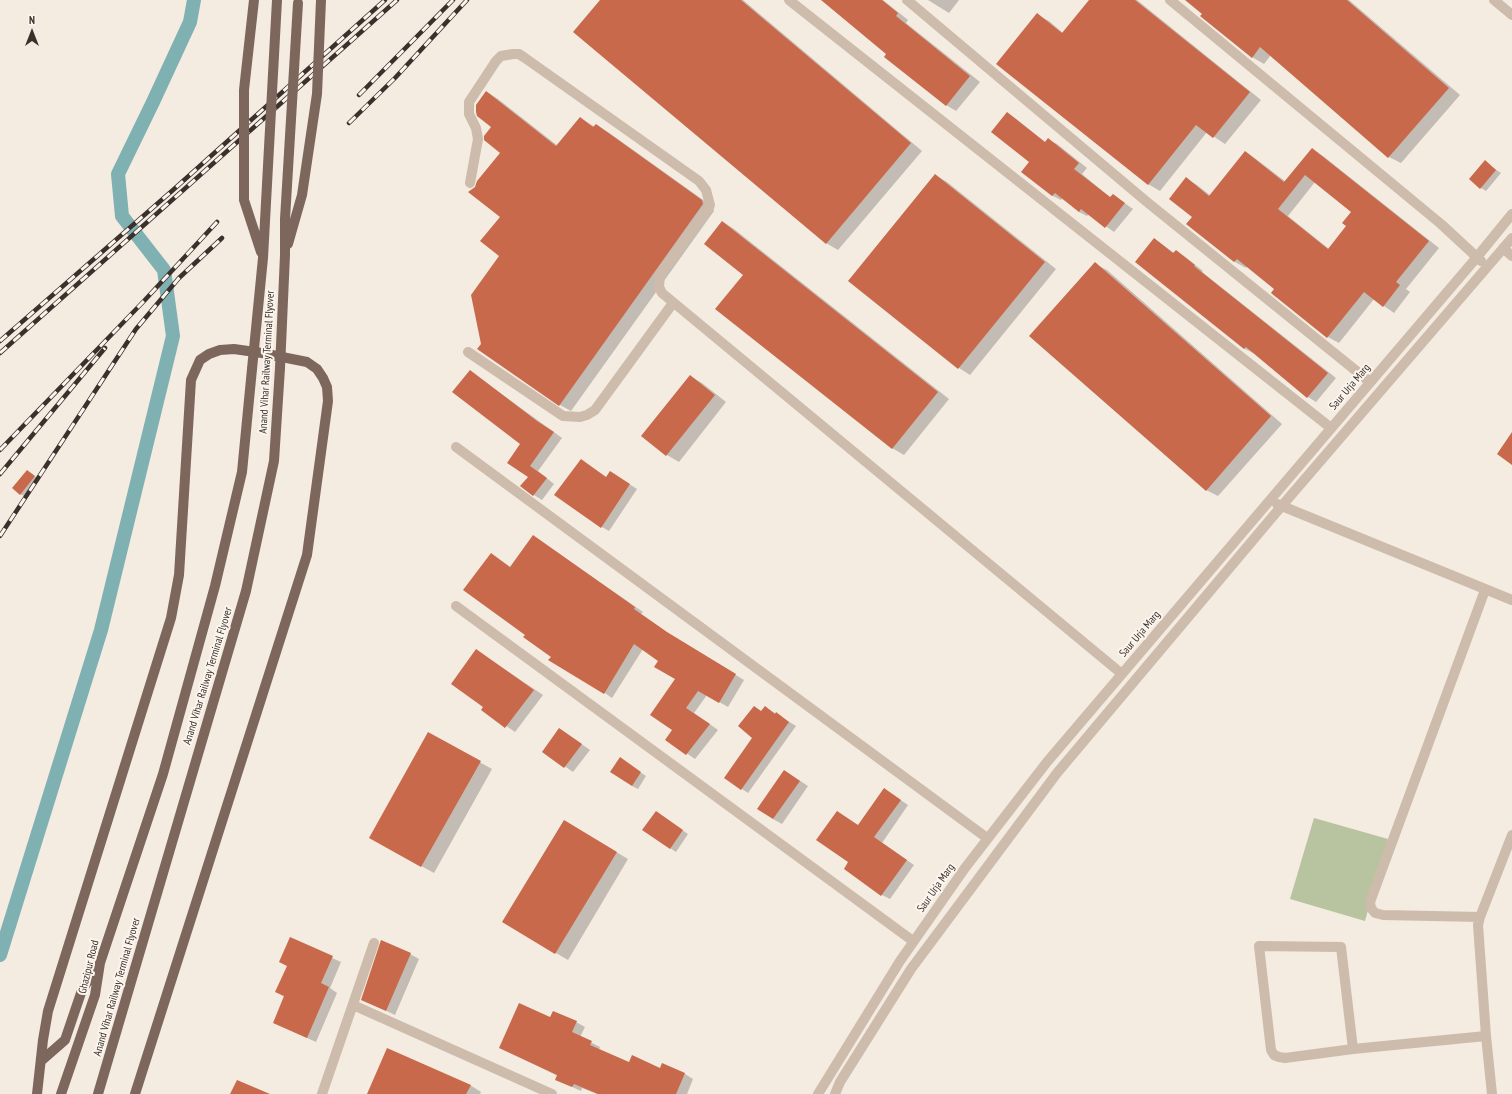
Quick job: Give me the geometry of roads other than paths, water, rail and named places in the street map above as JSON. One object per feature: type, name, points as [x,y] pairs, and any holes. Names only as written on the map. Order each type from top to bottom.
[{"type":"main road","name":"Anand Vihar Railway Terminal Flyover","points":[[254,0],[244,90],[244,200],[263,258]]},
{"type":"main road","name":"Anand Vihar Railway Terminal Flyover","points":[[139,846],[163,774],[215,586],[242,472],[263,258],[277,0]]},
{"type":"main road","name":"Anand Vihar Railway Terminal Flyover","points":[[98,1094],[246,591],[274,461],[280,368],[285,255],[285,219],[298,0]]},
{"type":"main road","name":"Anand Vihar Railway Terminal Flyover","points":[[285,255],[302,196],[317,94],[321,0]]},
{"type":"main road","points":[[37,1094],[42,1040],[48,1011],[171,618],[179,575],[191,380],[200,360],[209,354],[220,350],[262,353],[307,362],[317,369],[324,378],[327,386],[328,401],[307,555],[135,1094]]},
{"type":"main road","name":"Ghazipur Road","points":[[61,1094],[95,995],[100,963],[139,846]]},
{"type":"main road","points":[[41,1060],[65,1040],[82,990],[100,963]]},
{"type":"street","points":[[788,0],[1331,428]]},
{"type":"street","points":[[907,0],[1147,202],[1370,382]]},
{"type":"street","points":[[1170,0],[1441,224],[1488,266]]},
{"type":"street","points":[[1494,0],[1512,15]]},
{"type":"street","points":[[470,183],[478,139],[476,128],[469,114],[468,102],[496,61],[501,56],[506,54],[518,54],[700,180],[706,190],[710,205],[660,274],[659,287],[662,294],[1122,674]]},
{"type":"street","name":"Saur Urja Marg","points":[[818,1094],[913,941],[953,884],[1047,762],[1512,214]]},
{"type":"street","points":[[835,1094],[840,1082],[911,969],[1057,773],[1282,506],[1512,238]]},
{"type":"street","points":[[1503,248],[1512,256]]},
{"type":"street","points":[[468,352],[563,416],[580,417],[595,410],[673,303]]},
{"type":"street","points":[[1406,340],[1416,350]]},
{"type":"street","points":[[456,447],[988,838]]},
{"type":"street","points":[[1270,500],[1512,600]]},
{"type":"street","points":[[1480,917],[1383,915],[1376,913],[1371,908],[1370,902],[1485,590]]},
{"type":"street","points":[[456,606],[913,941]]},
{"type":"street","points":[[1492,1094],[1478,933],[1480,917],[1512,835]]},
{"type":"street","points":[[953,884],[967,894]]},
{"type":"street","points":[[322,1094],[374,943]]},
{"type":"street","points":[[1353,1049],[1341,947],[1259,946],[1270,1050],[1274,1055],[1285,1058],[1353,1049],[1486,1036]]},
{"type":"street","points":[[353,1005],[552,1094]]},
{"type":"waterway","points":[[0,955],[101,630],[173,336],[164,270],[122,216],[118,174],[190,22],[194,0]]},
{"type":"railway","points":[[0,341],[173,190],[385,0]]},
{"type":"railway","points":[[0,353],[397,0]]},
{"type":"railway","points":[[359,95],[453,0]]},
{"type":"railway","points":[[349,123],[395,78],[467,0]]},
{"type":"railway","points":[[0,450],[144,301],[217,222]]},
{"type":"railway","points":[[0,536],[136,329],[179,278],[222,238]]},
{"type":"railway","points":[[0,474],[105,348]]}]
